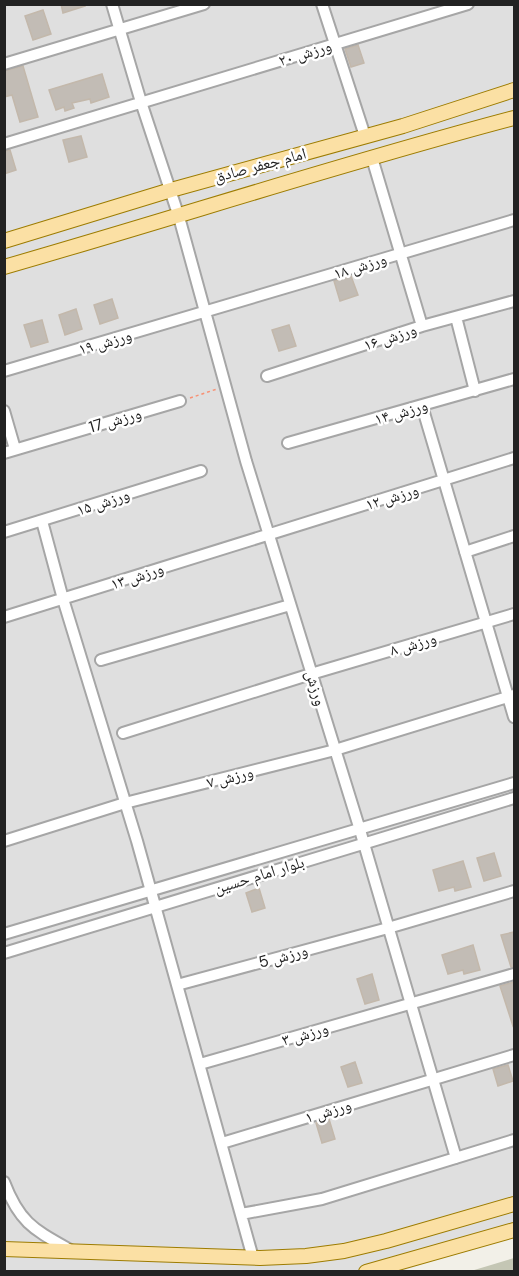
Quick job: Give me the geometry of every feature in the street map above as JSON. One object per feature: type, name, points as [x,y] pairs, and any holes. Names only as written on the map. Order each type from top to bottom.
[{"type":"main road","name":"امام جعفر صادق","points":[[4,241],[171,190],[403,126],[514,90]]},
{"type":"main road","name":"امام جعفر صادق","points":[[4,267],[179,217],[372,158],[394,149],[514,118]]},
{"type":"main road","points":[[394,149],[382,149],[380,142],[403,126]]},
{"type":"main road","points":[[330,170],[355,154],[353,146],[339,143]]},
{"type":"main road","points":[[4,1249],[253,1258],[306,1256],[344,1251],[386,1241],[514,1204]]},
{"type":"main road","points":[[366,1272],[514,1230]]},
{"type":"street","points":[[112,4],[141,102],[171,190]]},
{"type":"street","points":[[4,64],[204,4]]},
{"type":"street","points":[[322,4],[365,136]]},
{"type":"street","name":"ورزش ۲۰","points":[[4,144],[468,4]]},
{"type":"street","points":[[372,158],[423,326]]},
{"type":"street","name":"ورزش","points":[[171,190],[225,387],[360,830],[456,1158]]},
{"type":"street","name":"ورزش ۱۸","points":[[206,314],[514,220]]},
{"type":"street","name":"ورزش ۱۶","points":[[267,376],[423,326],[514,301]]},
{"type":"street","name":"ورزش ۱۹","points":[[4,371],[206,314]]},
{"type":"street","points":[[456,317],[476,391]]},
{"type":"street","name":"ورزش ۱۴","points":[[288,443],[514,379]]},
{"type":"street","name":"ورزش 17","points":[[10,451],[180,400]]},
{"type":"street","points":[[422,406],[486,622],[512,696],[514,717]]},
{"type":"street","points":[[4,411],[10,451]]},
{"type":"street","name":"ورزش ۱۲","points":[[270,534],[514,458]]},
{"type":"street","name":"ورزش ۱۵","points":[[4,532],[201,471]]},
{"type":"street","points":[[42,521],[63,599],[151,891],[253,1258]]},
{"type":"street","name":"ورزش ۱۳","points":[[4,617],[270,534]]},
{"type":"street","points":[[465,552],[514,536]]},
{"type":"street","points":[[101,660],[290,605]]},
{"type":"street","name":"ورزش ۸","points":[[123,733],[514,614]]},
{"type":"street","name":"ورزش ۷","points":[[4,841],[125,803],[335,750],[512,696]]},
{"type":"street","name":"بلوار امام حسین","points":[[4,934],[514,783]]},
{"type":"street","name":"بلوار امام حسین","points":[[4,953],[514,798]]},
{"type":"street","name":"ورزش 5","points":[[177,985],[514,891]]},
{"type":"street","name":"ورزش ۳","points":[[200,1064],[514,974]]},
{"type":"street","name":"ورزش ۱","points":[[222,1143],[514,1055]]},
{"type":"street","points":[[241,1214],[321,1199],[514,1140]]},
{"type":"street","points":[[4,1182],[23,1219],[42,1234],[72,1251]]},
{"type":"path","points":[[180,400],[225,387]]},
{"type":"shaded area","points":[[5,5],[514,5],[514,1235],[401,1271],[5,1272]]},
{"type":"shaded area","points":[[514,1258],[514,1271],[471,1271]]},
{"type":"building","points":[[61,4],[84,4],[85,6],[63,13]]},
{"type":"building","points":[[43,10],[51,34],[33,40],[25,16]]},
{"type":"building","points":[[358,45],[364,63],[351,67],[345,49]]},
{"type":"building","points":[[23,66],[38,117],[20,122],[12,95],[4,97],[4,71]]},
{"type":"building","points":[[102,74],[109,97],[91,103],[90,99],[72,103],[74,108],[65,111],[64,107],[56,110],[49,90]]},
{"type":"building","points":[[81,136],[87,157],[69,162],[63,140]]},
{"type":"building","points":[[10,150],[16,170],[4,174],[4,151]]},
{"type":"building","points":[[351,276],[358,295],[340,301],[334,281]]},
{"type":"building","points":[[112,299],[118,318],[100,324],[94,305]]},
{"type":"building","points":[[76,309],[82,329],[65,335],[59,315]]},
{"type":"building","points":[[42,320],[48,342],[31,347],[24,325]]},
{"type":"building","points":[[289,325],[296,346],[279,351],[272,330]]},
{"type":"building","points":[[494,853],[501,876],[484,881],[477,858]]},
{"type":"building","points":[[463,861],[471,887],[455,891],[454,887],[439,891],[433,870]]},
{"type":"building","points":[[259,888],[265,908],[252,912],[246,893]]},
{"type":"building","points":[[514,932],[514,967],[511,967],[501,935]]},
{"type":"building","points":[[473,945],[480,970],[464,974],[463,970],[448,974],[442,955]]},
{"type":"building","points":[[372,974],[379,1000],[365,1004],[357,979]]},
{"type":"building","points":[[514,982],[514,1025],[513,1026],[500,986]]},
{"type":"building","points":[[355,1062],[362,1083],[348,1087],[341,1067]]},
{"type":"building","points":[[508,1065],[513,1081],[498,1086],[493,1069]]},
{"type":"building","points":[[329,1119],[335,1139],[322,1143],[316,1123]]}]
